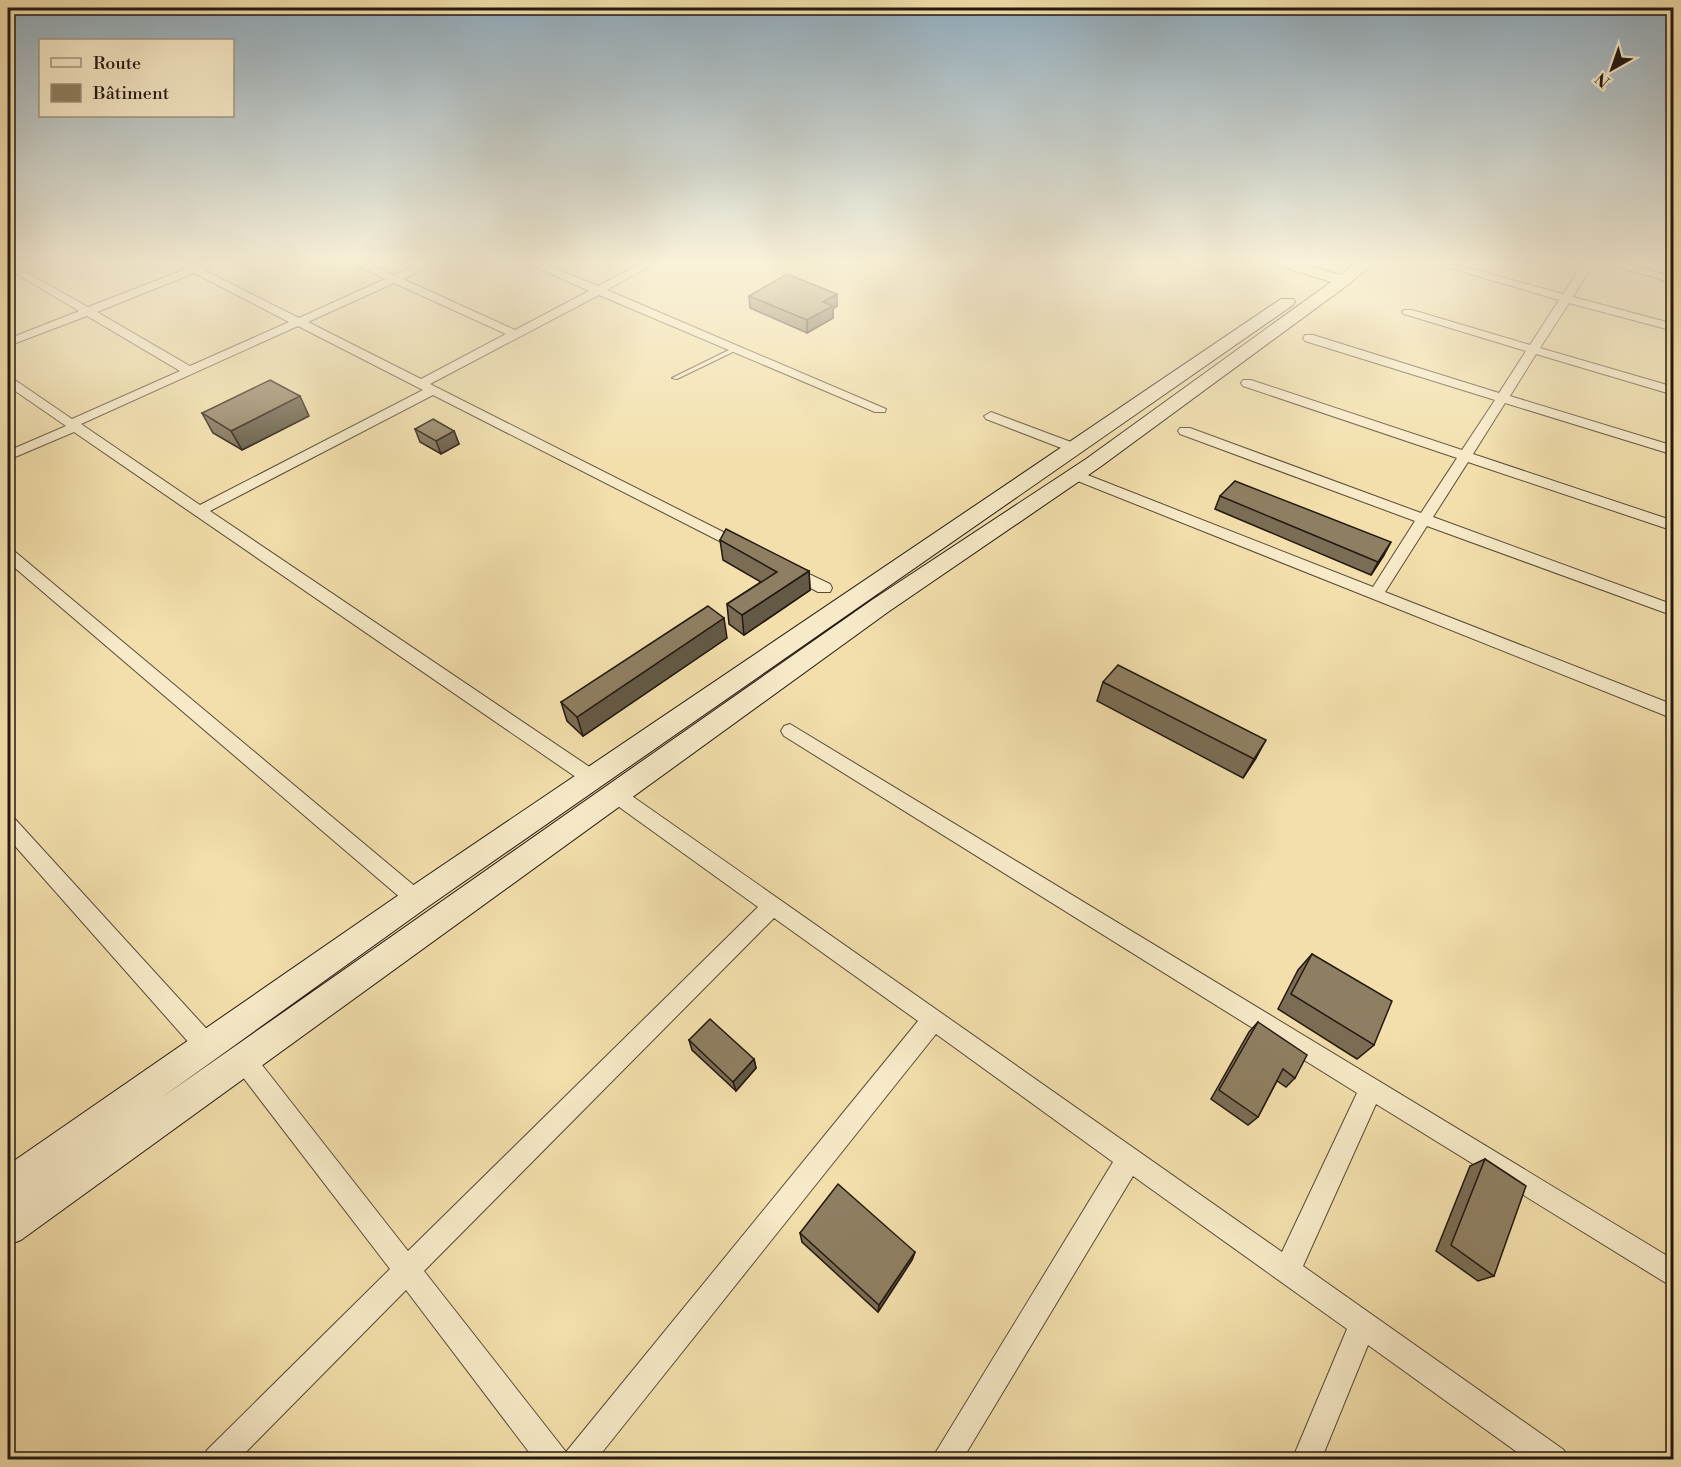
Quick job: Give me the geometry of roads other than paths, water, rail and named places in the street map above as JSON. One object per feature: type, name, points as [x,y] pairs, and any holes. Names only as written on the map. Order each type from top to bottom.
[{"type":"main road","points":[[8,1186],[416,899],[1074,448],[1252,329]]},
{"type":"main road","points":[[8,1227],[880,606],[1076,475],[1264,329]]},
{"type":"street","points":[[8,343],[43,329]]},
{"type":"street","points":[[117,329],[189,371]]},
{"type":"street","points":[[8,456],[281,329]]},
{"type":"street","points":[[313,329],[824,588]]},
{"type":"street","points":[[505,329],[515,334]]},
{"type":"street","points":[[199,511],[427,387],[524,329]]},
{"type":"street","points":[[693,329],[880,408]]},
{"type":"street","points":[[1467,329],[1674,391]]},
{"type":"street","points":[[1376,594],[1546,329]]},
{"type":"street","points":[[1309,338],[1674,451]]},
{"type":"street","points":[[8,381],[593,779]]},
{"type":"street","points":[[1247,383],[1674,526]]},
{"type":"street","points":[[991,416],[1074,448]]},
{"type":"street","points":[[1185,431],[1674,611]]},
{"type":"street","points":[[1076,475],[1674,712]]},
{"type":"street","points":[[8,554],[416,899]]},
{"type":"street","points":[[790,731],[1674,1275]]},
{"type":"street","points":[[615,794],[1554,1460]]},
{"type":"street","points":[[8,825],[206,1045]]},
{"type":"street","points":[[217,1460],[772,906]]},
{"type":"street","points":[[577,1460],[933,1020]]},
{"type":"street","points":[[243,1059],[554,1460]]},
{"type":"street","points":[[1287,1271],[1371,1088]]},
{"type":"street","points":[[945,1460],[1129,1159]]},
{"type":"street","points":[[1306,1460],[1363,1324]]},
{"type":"lane","points":[[675,378],[737,348]]}]
